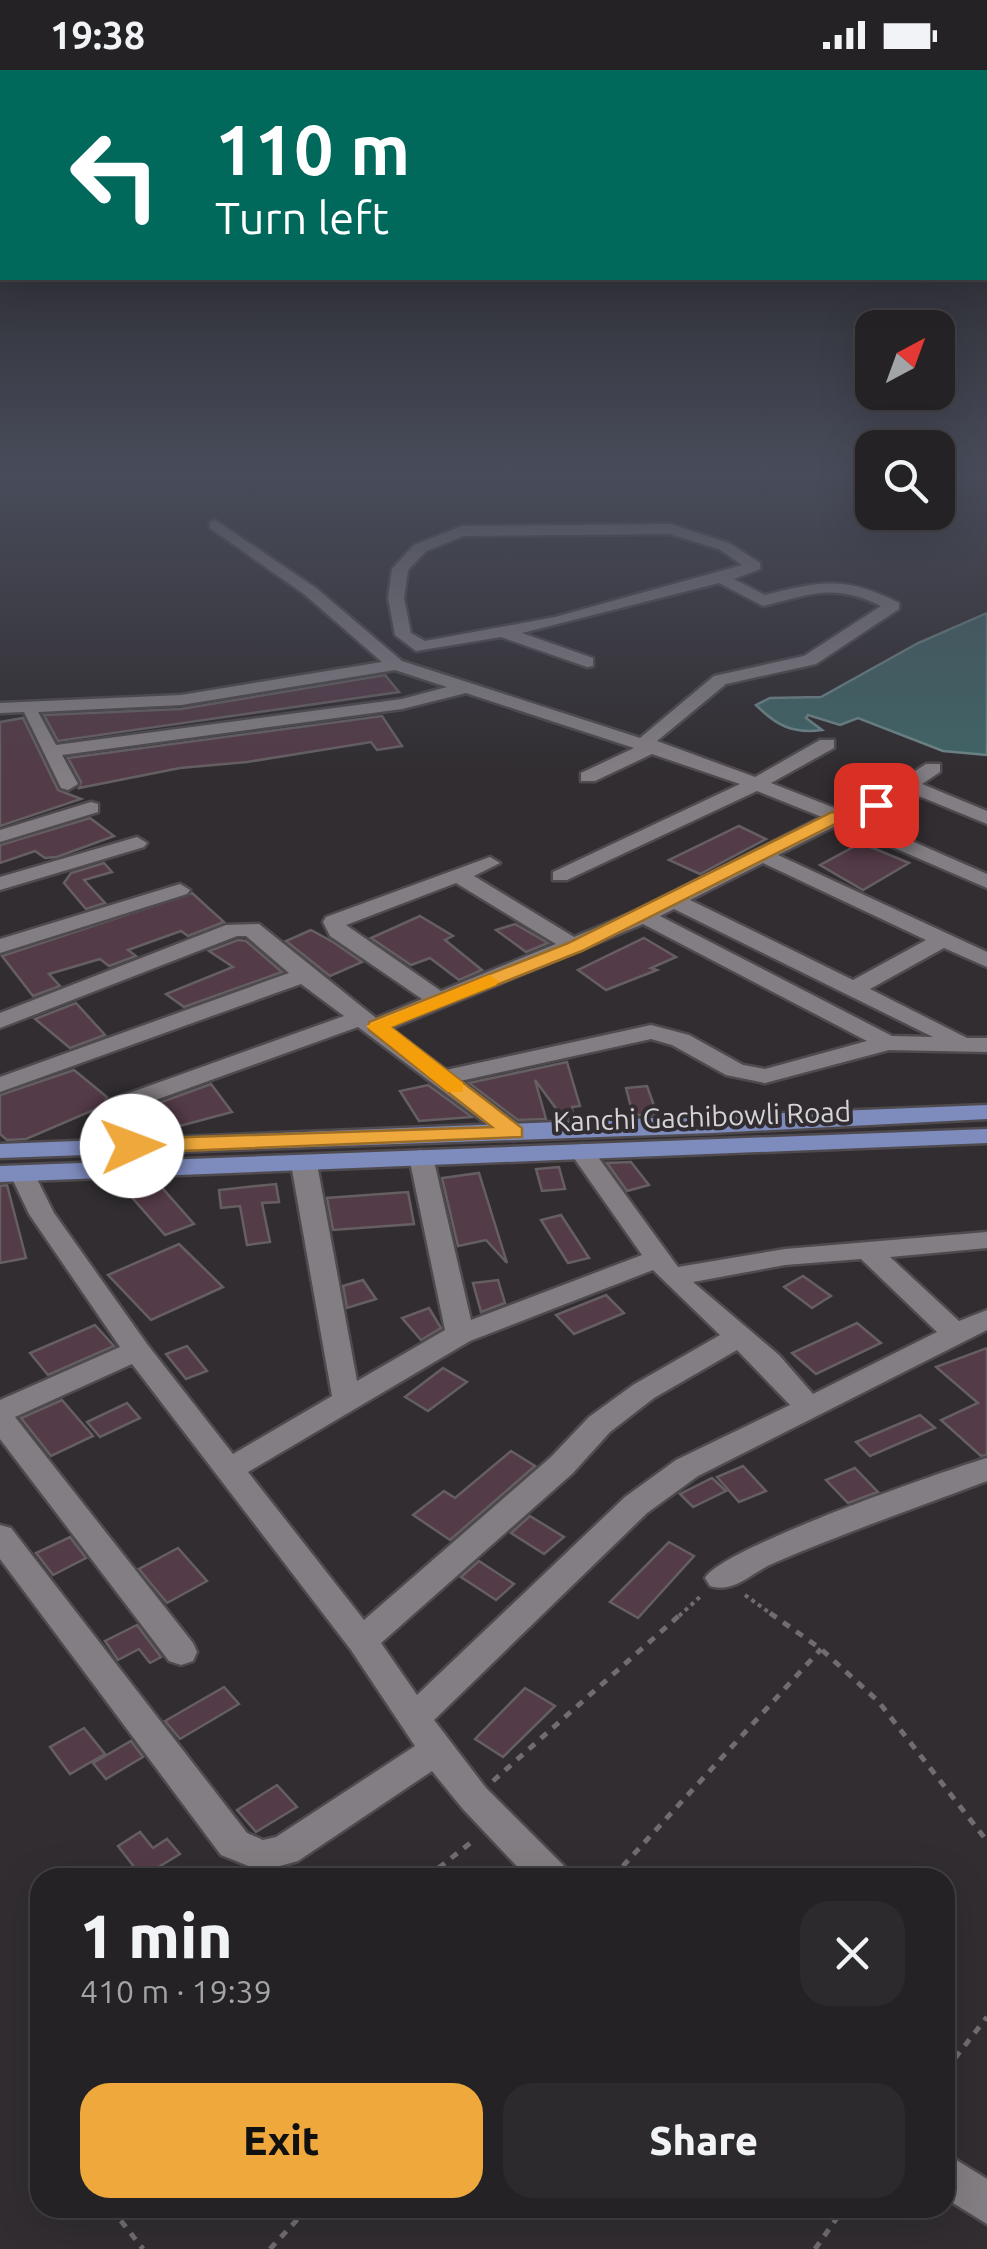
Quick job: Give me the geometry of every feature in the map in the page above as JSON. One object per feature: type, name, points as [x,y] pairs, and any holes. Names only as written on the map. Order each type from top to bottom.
[{"type":"main road","name":"Kanchi Gachibowli Road","points":[[11,1174],[56,1159],[987,1112]]},
{"type":"main road","name":"Kanchi Gachibowli Road","points":[[0,1151],[56,1159],[304,1164],[987,1136]]},
{"type":"street","points":[[284,573],[396,664],[649,745],[845,818],[987,882]]},
{"type":"street","points":[[399,573],[396,598],[403,635],[422,648],[556,622],[736,573]]},
{"type":"street","points":[[588,778],[649,745],[689,702],[720,680],[810,660],[893,606],[862,589],[818,583],[763,601],[721,578]]},
{"type":"street","points":[[500,632],[588,662]]},
{"type":"street","points":[[0,708],[181,700],[396,664]]},
{"type":"street","points":[[50,751],[402,704],[470,687]]},
{"type":"street","points":[[31,715],[68,784]]},
{"type":"street","points":[[560,876],[754,784],[826,744]]},
{"type":"street","points":[[116,1106],[440,1000],[575,947],[910,786],[932,768]]},
{"type":"street","points":[[910,786],[987,818]]},
{"type":"street","points":[[0,836],[90,808]]},
{"type":"street","points":[[0,884],[138,843]]},
{"type":"street","points":[[762,855],[987,960]]},
{"type":"street","points":[[440,1000],[333,926],[340,918],[490,863]]},
{"type":"street","points":[[458,875],[575,947]]},
{"type":"street","points":[[0,946],[180,890]]},
{"type":"street","points":[[675,901],[853,989],[978,1045]]},
{"type":"street","points":[[644,916],[888,1043]]},
{"type":"street","points":[[0,1021],[234,930],[251,929],[304,975],[514,1133]]},
{"type":"street","points":[[853,989],[944,939]]},
{"type":"street","points":[[0,1084],[304,975]]},
{"type":"street","points":[[444,1078],[651,1032],[677,1037],[732,1072],[748,1076],[765,1076],[888,1043],[978,1045]]},
{"type":"street","points":[[581,1151],[664,1268],[740,1336],[807,1406]]},
{"type":"street","points":[[422,1157],[460,1334]]},
{"type":"street","points":[[304,1164],[347,1402]]},
{"type":"street","points":[[11,1174],[137,1352],[362,1641],[436,1750],[474,1798],[542,1868]]},
{"type":"street","points":[[230,1469],[460,1334],[664,1268],[987,1240]]},
{"type":"street","points":[[866,1249],[956,1333]]},
{"type":"street","points":[[416,1717],[636,1504],[687,1468],[987,1319]]},
{"type":"street","points":[[362,1641],[562,1465],[584,1435],[652,1385],[740,1336]]},
{"type":"street","points":[[137,1352],[0,1415],[181,1652]]},
{"type":"street","points":[[721,1578],[759,1556],[987,1469]]},
{"type":"street","points":[[0,1536],[234,1844],[260,1856],[284,1850],[436,1750]]},
{"type":"street","points":[[955,2180],[987,2204]]},
{"type":"path","points":[[474,1798],[721,1578],[822,1650],[878,1701],[987,1840]]},
{"type":"path","points":[[621,1868],[822,1650]]},
{"type":"path","points":[[439,1868],[498,1822]]},
{"type":"path","points":[[955,2058],[987,2017]]},
{"type":"path","points":[[119,2218],[142,2249]]},
{"type":"path","points":[[270,2249],[299,2218]]},
{"type":"path","points":[[815,2249],[837,2218]]},
{"type":"water","points":[[987,613],[987,755],[943,751],[858,718],[840,725],[808,715],[806,718],[822,730],[793,729],[778,723],[756,705],[770,698],[821,697],[918,643]]},
{"type":"building","points":[[385,675],[399,692],[58,741],[44,715],[181,709]]},
{"type":"building","points":[[382,716],[402,746],[377,750],[371,742],[247,762],[180,768],[79,788],[81,782],[68,758]]},
{"type":"building","points":[[23,718],[58,790],[81,799],[0,826],[0,722]]},
{"type":"building","points":[[90,818],[114,836],[57,857],[45,858],[35,851],[0,863],[0,845]]},
{"type":"building","points":[[739,826],[766,839],[700,874],[669,860]]},
{"type":"building","points":[[861,843],[909,863],[863,890],[820,865]]},
{"type":"building","points":[[104,863],[112,872],[84,880],[105,903],[86,909],[64,883],[71,873]]},
{"type":"building","points":[[192,893],[224,922],[188,936],[181,931],[128,950],[136,956],[109,966],[100,959],[49,974],[60,986],[33,996],[2,956]]},
{"type":"building","points":[[420,916],[453,936],[445,940],[482,970],[459,980],[430,958],[411,965],[371,938]]},
{"type":"building","points":[[515,924],[548,943],[526,952],[496,930]]},
{"type":"building","points":[[311,930],[362,962],[330,976],[286,941]]},
{"type":"building","points":[[644,938],[676,957],[651,968],[657,970],[606,990],[578,970]]},
{"type":"building","points":[[238,940],[246,941],[282,972],[184,1007],[166,994],[233,967],[209,951]]},
{"type":"building","points":[[76,1003],[105,1035],[70,1048],[35,1019]]},
{"type":"building","points":[[567,1062],[580,1106],[572,1107],[573,1118],[563,1118],[535,1080],[546,1119],[518,1120],[469,1083]]},
{"type":"building","points":[[74,1070],[107,1097],[101,1108],[107,1115],[126,1115],[211,1084],[232,1112],[157,1132],[152,1124],[117,1134],[98,1108],[26,1139],[7,1140],[0,1134],[0,1095]]},
{"type":"building","points":[[428,1085],[472,1117],[419,1121],[400,1091]]},
{"type":"building","points":[[647,1086],[657,1114],[633,1115],[626,1088]]},
{"type":"building","points":[[631,1162],[649,1185],[627,1191],[607,1163]]},
{"type":"building","points":[[559,1167],[565,1189],[542,1191],[536,1169]]},
{"type":"building","points":[[479,1173],[507,1263],[486,1240],[458,1246],[442,1178]]},
{"type":"building","points":[[157,1182],[194,1224],[165,1235],[128,1193]]},
{"type":"building","points":[[276,1184],[279,1202],[262,1203],[270,1242],[247,1245],[240,1206],[221,1208],[219,1190]]},
{"type":"building","points":[[7,1185],[26,1258],[0,1263],[0,1186]]},
{"type":"building","points":[[408,1192],[414,1224],[333,1230],[327,1198]]},
{"type":"building","points":[[561,1215],[589,1258],[568,1263],[541,1220]]},
{"type":"building","points":[[179,1244],[223,1287],[151,1320],[108,1275]]},
{"type":"building","points":[[803,1276],[831,1296],[812,1308],[784,1287]]},
{"type":"building","points":[[363,1280],[376,1299],[347,1308],[343,1286]]},
{"type":"building","points":[[498,1280],[505,1303],[481,1312],[473,1283]]},
{"type":"building","points":[[606,1295],[624,1313],[574,1334],[556,1315]]},
{"type":"building","points":[[429,1308],[441,1328],[421,1340],[402,1318]]},
{"type":"building","points":[[857,1323],[881,1343],[816,1374],[792,1353]]},
{"type":"building","points":[[95,1325],[114,1346],[48,1375],[30,1353]]},
{"type":"building","points":[[187,1346],[207,1371],[186,1379],[166,1354]]},
{"type":"building","points":[[987,1348],[987,1455],[981,1456],[941,1420],[978,1403],[936,1367]]},
{"type":"building","points":[[443,1368],[467,1382],[428,1411],[405,1397]]},
{"type":"building","points":[[62,1400],[93,1436],[51,1456],[21,1418]]},
{"type":"building","points":[[127,1403],[140,1418],[100,1437],[87,1422]]},
{"type":"building","points":[[920,1415],[935,1428],[870,1456],[856,1442]]},
{"type":"building","points":[[511,1451],[535,1466],[450,1540],[413,1515],[444,1491],[455,1498]]},
{"type":"building","points":[[743,1466],[766,1491],[739,1502],[717,1477]]},
{"type":"building","points":[[855,1468],[878,1492],[848,1503],[826,1480]]},
{"type":"building","points":[[712,1478],[726,1491],[693,1507],[680,1494]]},
{"type":"building","points":[[530,1516],[564,1537],[544,1554],[511,1533]]},
{"type":"building","points":[[70,1537],[86,1558],[53,1575],[36,1553]]},
{"type":"building","points":[[669,1542],[694,1556],[638,1618],[610,1602]]},
{"type":"building","points":[[178,1548],[207,1581],[167,1603],[139,1569]]},
{"type":"building","points":[[479,1561],[514,1584],[496,1600],[461,1577]]},
{"type":"building","points":[[137,1625],[161,1657],[150,1663],[139,1649],[118,1660],[105,1641]]},
{"type":"building","points":[[224,1687],[239,1704],[180,1739],[165,1721]]},
{"type":"building","points":[[525,1688],[555,1706],[503,1757],[475,1739]]},
{"type":"building","points":[[84,1728],[105,1754],[70,1774],[50,1747]]},
{"type":"building","points":[[131,1741],[143,1757],[106,1779],[93,1763]]},
{"type":"building","points":[[277,1785],[297,1807],[256,1832],[237,1810]]},
{"type":"building","points":[[140,1832],[153,1848],[167,1839],[180,1854],[157,1868],[135,1868],[118,1846]]},
{"type":"slow traffic","points":[[455,1087],[376,1026],[489,981]]},
{"type":"route","points":[[132,1146],[514,1133],[376,1026],[575,947],[675,901],[838,816],[852,821],[876,805]]}]
